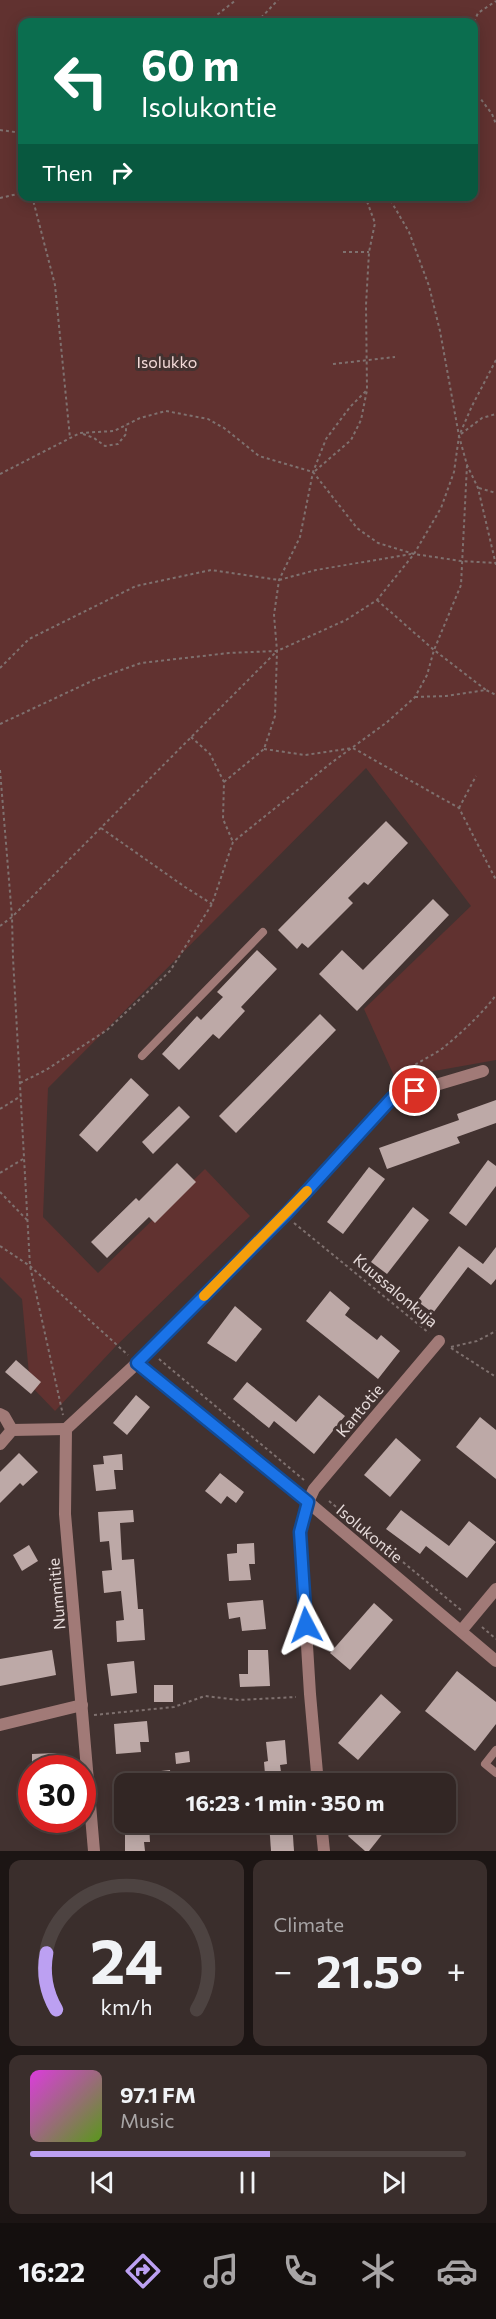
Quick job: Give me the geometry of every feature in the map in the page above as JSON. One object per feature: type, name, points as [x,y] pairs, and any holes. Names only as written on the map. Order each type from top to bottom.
[{"type":"street","points":[[0,1444],[12,1430],[66,1430],[285,1216],[392,1098],[483,1071]]},
{"type":"street","name":"Kantotie","points":[[317,1773],[300,1532],[308,1502],[314,1489],[444,1344]]},
{"type":"street","name":"Isolukontie","points":[[137,1363],[308,1502],[496,1661]]},
{"type":"street","points":[[0,1414],[4,1416],[12,1430]]},
{"type":"street","name":"Nummitie","points":[[66,1430],[66,1514],[94,1851]]},
{"type":"street","points":[[460,1631],[496,1589]]},
{"type":"street","points":[[0,1725],[82,1710]]},
{"type":"street","points":[[322,1833],[324,1851]]},
{"type":"lane","points":[[142,1056],[263,932]]},
{"type":"lane","points":[[496,1750],[485,1764],[496,1773]]},
{"type":"path","points":[[213,18],[236,0]]},
{"type":"path","points":[[261,18],[278,0]]},
{"type":"path","points":[[476,18],[478,13],[496,1]]},
{"type":"path","points":[[478,95],[494,114],[496,124]]},
{"type":"path","points":[[0,130],[18,132]]},
{"type":"path","points":[[0,198],[18,194]]},
{"type":"path","points":[[33,201],[54,285],[70,438]]},
{"type":"path","points":[[313,472],[351,440],[361,420],[367,390],[366,305],[369,252],[375,223],[367,201]]},
{"type":"path","points":[[0,474],[80,434],[114,430],[166,411],[208,419],[224,428],[259,456],[313,472],[357,528],[378,543],[414,554],[461,561],[496,563],[477,488],[467,465],[459,436],[440,331],[429,286],[409,232],[391,201]]},
{"type":"path","points":[[344,252],[369,252]]},
{"type":"path","points":[[333,364],[395,357]]},
{"type":"path","points":[[0,926],[12,917],[277,651],[346,620],[377,600],[414,554],[441,508],[454,472],[459,436],[496,360]]},
{"type":"path","points":[[224,782],[264,749],[275,716],[277,651],[274,615],[279,580],[300,537],[313,472],[326,439],[350,407],[367,390]]},
{"type":"path","points":[[459,436],[482,418],[496,414]]},
{"type":"path","points":[[80,434],[94,438],[105,446],[118,444],[126,434],[126,424]]},
{"type":"path","points":[[20,1083],[46,1070],[107,1030],[170,971],[212,904],[233,842],[386,723],[415,697],[427,675],[434,650],[461,585],[467,465]]},
{"type":"path","points":[[477,488],[496,493]]},
{"type":"path","points":[[0,668],[29,639],[136,586],[211,570],[279,580],[335,566],[414,554]]},
{"type":"path","points":[[377,600],[434,650],[486,690],[496,695]]},
{"type":"path","points":[[0,723],[96,679],[141,663],[229,653],[277,651]]},
{"type":"path","points":[[415,697],[486,690]]},
{"type":"path","points":[[191,737],[210,754],[224,782],[223,819],[233,842]]},
{"type":"path","points":[[264,749],[305,755],[353,748],[459,808],[496,880]]},
{"type":"path","points":[[0,770],[12,917],[30,1266],[66,1430]]},
{"type":"path","points":[[459,808],[476,776]]},
{"type":"path","points":[[101,828],[212,904]]},
{"type":"path","points":[[392,1098],[405,1071],[442,1048],[496,995]]},
{"type":"path","points":[[0,1109],[21,1096]]},
{"type":"path","points":[[0,1173],[24,1158]]},
{"type":"path","points":[[0,1191],[28,1221]]},
{"type":"path","name":"Kuussalonkuja","points":[[285,1216],[444,1344],[496,1377]]},
{"type":"path","points":[[0,1246],[30,1266],[137,1363]]},
{"type":"path","points":[[444,1344],[477,1341],[496,1331]]},
{"type":"path","points":[[471,1619],[496,1639]]},
{"type":"path","points":[[82,1710],[174,1707],[205,1696],[240,1700],[310,1695]]},
{"type":"green space","name":"Isolukko","points":[[0,0],[496,0],[496,1060],[395,1078],[364,1009],[471,906],[366,768],[48,1088],[43,1217],[98,1273],[205,1169],[250,1216],[116,1346],[55,1411],[30,1385],[22,1299],[0,1277]]},
{"type":"building","points":[[386,821],[408,843],[368,885],[364,882],[348,898],[353,903],[308,948],[302,943],[297,949],[278,930]]},
{"type":"building","points":[[433,899],[449,915],[357,1011],[319,974],[342,950],[363,970]]},
{"type":"building","points":[[257,950],[277,969],[241,1007],[245,1011],[219,1039],[213,1034],[179,1070],[162,1054],[197,1016],[201,1020],[223,997],[217,992]]},
{"type":"building","points":[[320,1014],[336,1030],[236,1133],[219,1116]]},
{"type":"building","points":[[131,1078],[149,1095],[97,1152],[79,1135]]},
{"type":"building","points":[[496,1100],[496,1123],[457,1137],[460,1143],[387,1169],[379,1148],[459,1120],[457,1114]]},
{"type":"building","points":[[179,1106],[190,1117],[153,1154],[142,1142]]},
{"type":"building","points":[[488,1160],[496,1166],[496,1186],[466,1226],[449,1213]]},
{"type":"building","points":[[177,1163],[196,1182],[155,1223],[149,1217],[107,1258],[91,1242],[136,1198],[139,1201]]},
{"type":"building","points":[[369,1167],[385,1179],[343,1234],[327,1222]]},
{"type":"building","points":[[413,1207],[429,1220],[387,1274],[371,1262]]},
{"type":"building","points":[[459,1246],[483,1264],[496,1247],[496,1279],[491,1285],[468,1267],[433,1313],[417,1301]]},
{"type":"building","points":[[330,1291],[350,1308],[345,1315],[377,1340],[381,1335],[400,1351],[378,1379],[306,1321]]},
{"type":"building","points":[[235,1306],[262,1329],[236,1362],[207,1343]]},
{"type":"building","points":[[16,1360],[41,1382],[31,1394],[5,1372]]},
{"type":"building","points":[[247,1382],[296,1422],[319,1395],[345,1416],[314,1454],[274,1421],[269,1428],[233,1399]]},
{"type":"building","points":[[136,1395],[150,1407],[127,1435],[113,1423]]},
{"type":"building","points":[[480,1417],[496,1430],[496,1479],[456,1447]]},
{"type":"building","points":[[396,1438],[421,1460],[390,1497],[364,1475]]},
{"type":"building","points":[[19,1453],[38,1472],[23,1486],[20,1483],[0,1503],[0,1472]]},
{"type":"building","points":[[122,1454],[123,1470],[114,1470],[116,1489],[96,1491],[93,1465],[104,1464],[103,1456]]},
{"type":"building","points":[[220,1473],[244,1492],[236,1503],[227,1496],[221,1504],[205,1491]]},
{"type":"building","points":[[133,1510],[134,1522],[120,1523],[122,1560],[134,1559],[138,1609],[143,1609],[145,1640],[117,1642],[116,1621],[124,1620],[121,1591],[104,1593],[102,1571],[112,1570],[109,1541],[100,1542],[98,1512]]},
{"type":"building","points":[[401,1510],[449,1546],[469,1521],[496,1542],[467,1578],[426,1546],[420,1554],[386,1529]]},
{"type":"building","points":[[254,1543],[255,1564],[249,1564],[251,1580],[229,1581],[227,1554],[237,1553],[237,1544]]},
{"type":"building","points":[[29,1545],[38,1561],[22,1571],[13,1555]]},
{"type":"building","points":[[263,1600],[266,1629],[242,1631],[240,1617],[229,1619],[227,1603]]},
{"type":"building","points":[[374,1603],[393,1620],[350,1670],[330,1653]]},
{"type":"building","points":[[52,1650],[56,1675],[0,1686],[0,1659]]},
{"type":"building","points":[[248,1650],[268,1650],[270,1686],[240,1687],[239,1674],[248,1674]]},
{"type":"building","points":[[134,1661],[137,1693],[111,1696],[107,1664]]},
{"type":"building","points":[[457,1671],[496,1702],[496,1724],[475,1751],[425,1711]]},
{"type":"building","points":[[154,1685],[173,1685],[173,1702],[154,1702]]},
{"type":"building","points":[[381,1694],[401,1712],[358,1760],[338,1743]]},
{"type":"building","points":[[147,1721],[149,1742],[140,1742],[141,1752],[116,1754],[114,1724]]},
{"type":"building","points":[[285,1740],[287,1764],[280,1765],[281,1772],[265,1773],[264,1762],[268,1761],[266,1742]]},
{"type":"building","points":[[189,1751],[190,1762],[176,1764],[175,1753]]},
{"type":"building","points":[[57,1753],[57,1755],[32,1755]]},
{"type":"building","points":[[170,1770],[170,1773],[152,1773]]},
{"type":"building","points":[[125,1833],[150,1833],[150,1842],[144,1842],[145,1851],[125,1851]]},
{"type":"building","points":[[270,1833],[293,1833],[294,1851],[271,1851]]},
{"type":"building","points":[[350,1833],[383,1833],[369,1851],[365,1851],[348,1836]]},
{"type":"slow traffic","points":[[204,1296],[307,1191]]},
{"type":"route","points":[[306,1625],[300,1532],[308,1502],[137,1363],[288,1212],[392,1098],[415,1091]]}]
